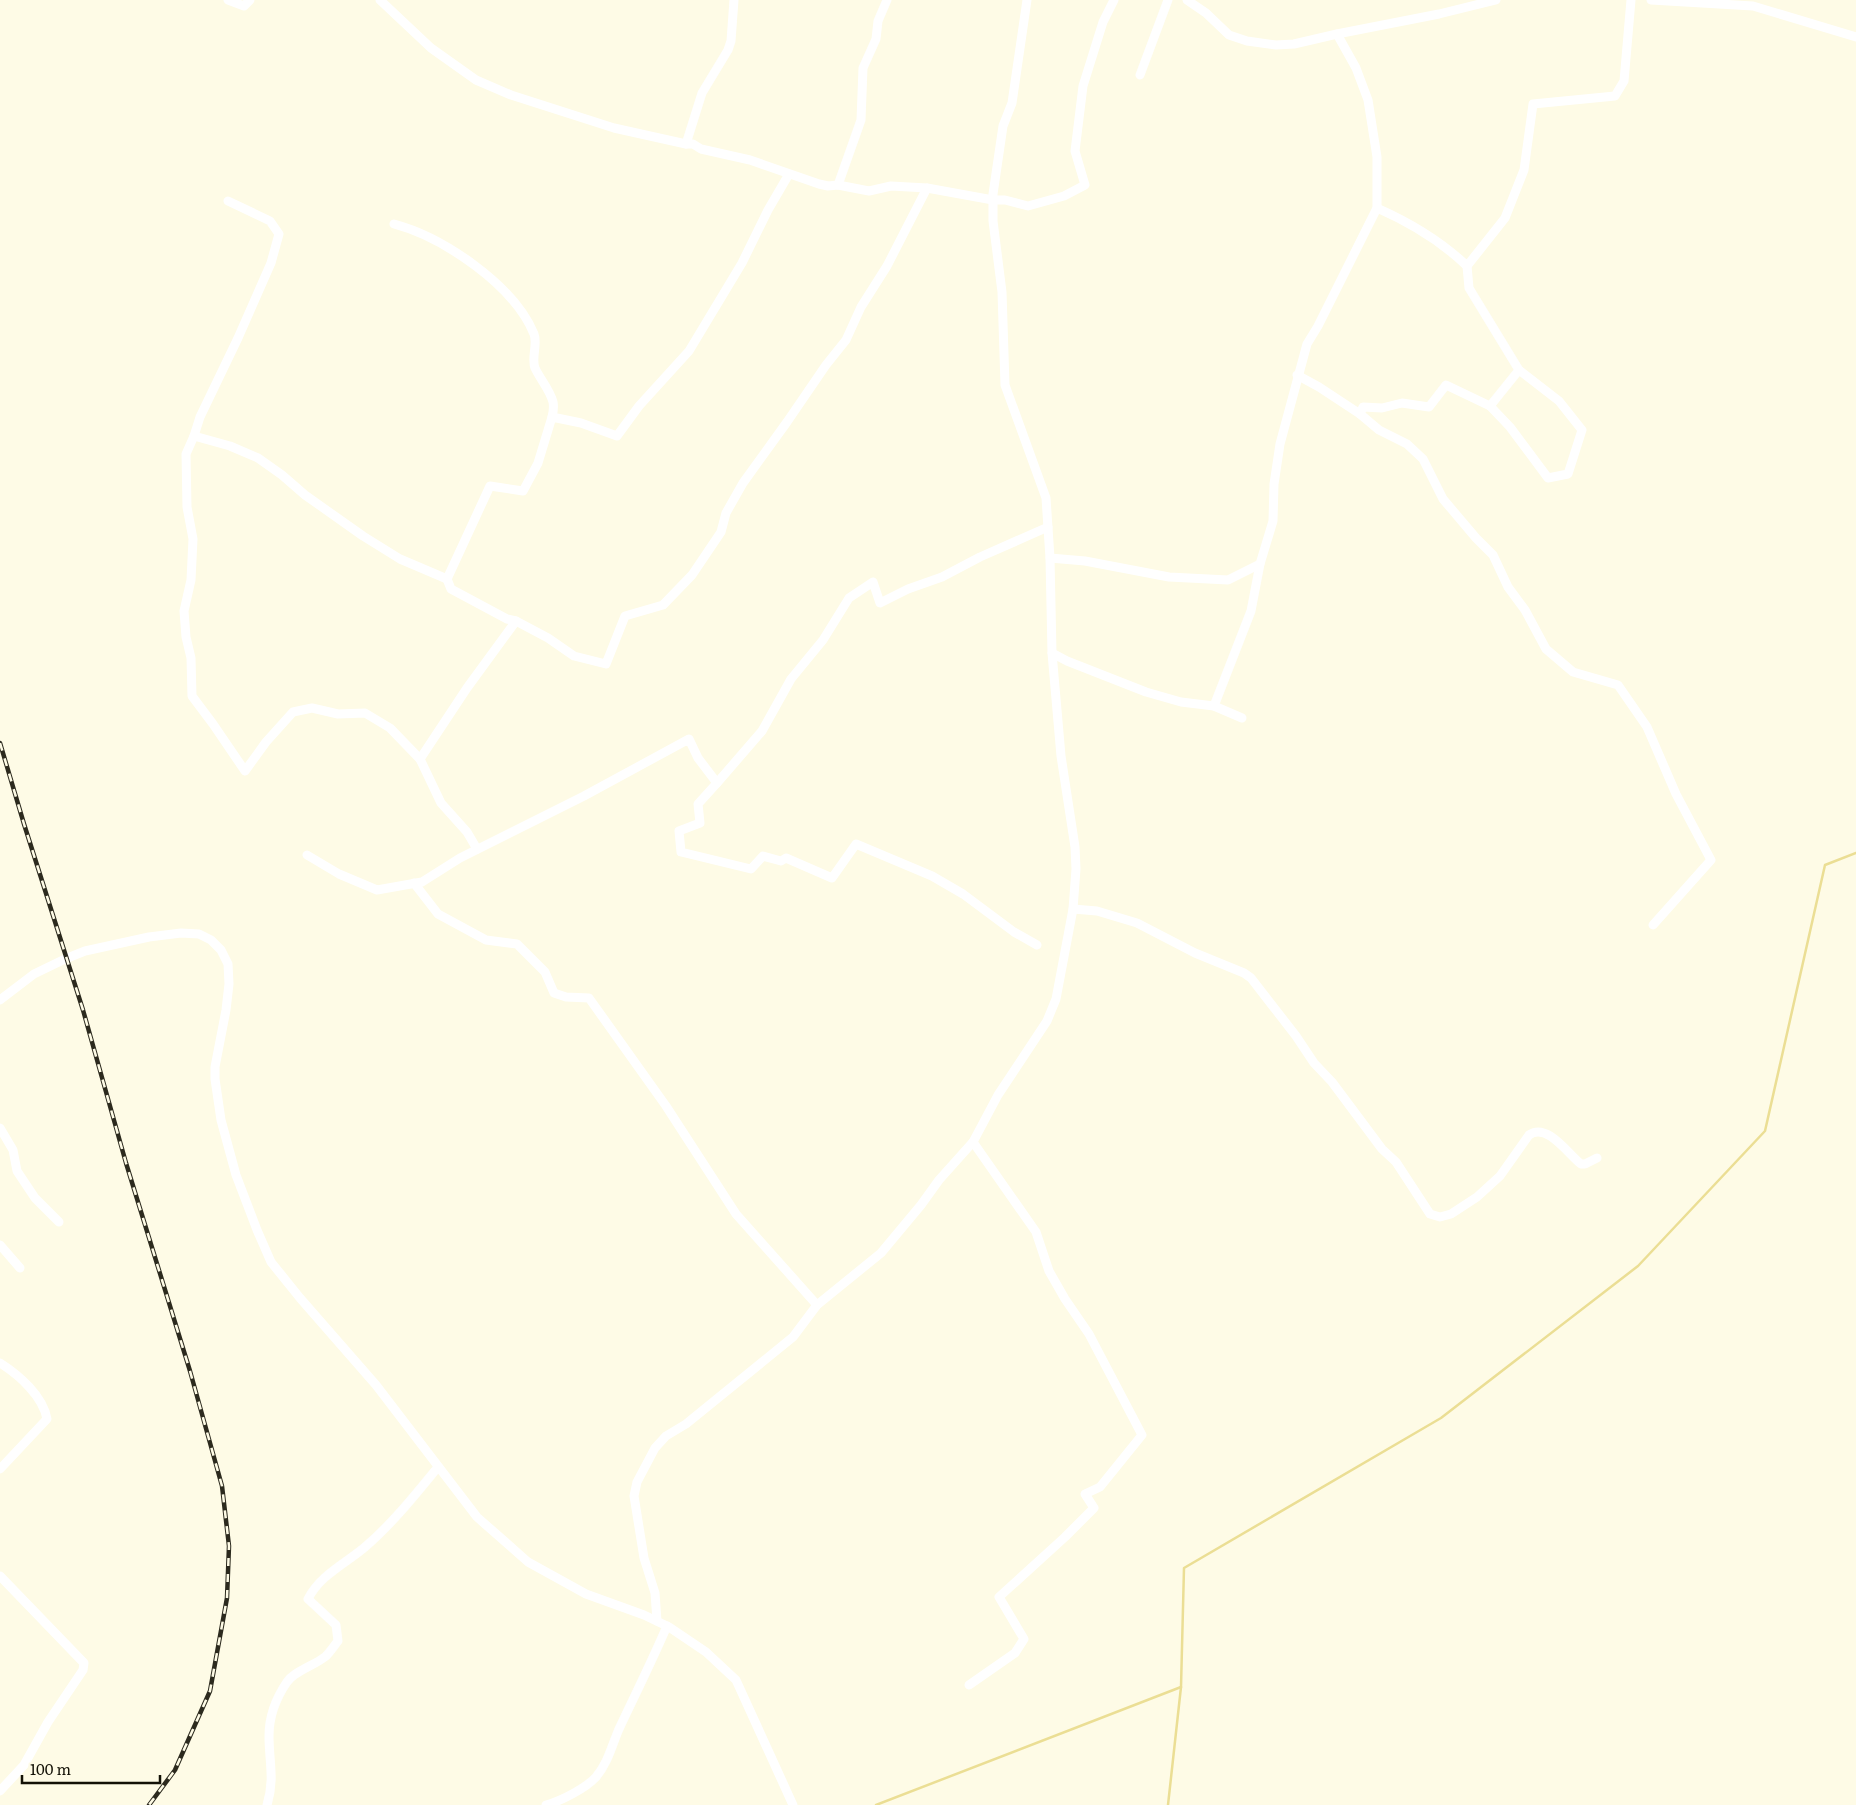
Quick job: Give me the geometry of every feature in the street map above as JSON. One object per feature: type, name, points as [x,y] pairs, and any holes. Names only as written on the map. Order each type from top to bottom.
[{"type":"street","points":[[228,0],[244,6],[250,0]]},
{"type":"street","points":[[380,0],[431,48],[476,80],[512,95],[614,128],[693,144],[701,149],[750,160],[828,186],[838,185],[869,191],[891,186],[927,188],[993,200],[1005,200],[1028,206],[1064,196],[1085,185],[1075,151],[1083,86],[1103,22],[1114,0]]},
{"type":"street","points":[[686,144],[702,93],[728,50],[731,41],[734,0]]},
{"type":"street","points":[[838,185],[861,120],[863,68],[876,39],[878,21],[887,0]]},
{"type":"street","points":[[658,1621],[657,1604],[644,1558],[634,1496],[637,1482],[655,1448],[666,1436],[686,1424],[793,1337],[817,1305],[881,1253],[939,1180],[973,1142],[998,1094],[1048,1021],[1056,1000],[1073,909],[1076,869],[1074,841],[1061,756],[1052,653],[1050,558],[1046,498],[1005,385],[1002,292],[993,221],[993,200],[1003,126],[1012,103],[1027,0]]},
{"type":"street","points":[[1140,75],[1168,0]]},
{"type":"street","points":[[1186,0],[1206,13],[1229,35],[1247,41],[1276,45],[1294,44],[1439,14],[1496,0]]},
{"type":"street","points":[[1467,266],[1504,218],[1511,202],[1524,170],[1533,104],[1615,96],[1624,80],[1631,0]]},
{"type":"street","points":[[1651,0],[1754,6],[1856,37]]},
{"type":"street","points":[[1214,706],[1251,610],[1260,564],[1273,520],[1274,484],[1280,444],[1306,344],[1318,326],[1377,208],[1377,157],[1368,100],[1356,68],[1337,34]]},
{"type":"street","points":[[552,417],[581,423],[616,436],[639,406],[689,351],[742,264],[768,210],[789,174]]},
{"type":"street","points":[[194,436],[230,446],[258,458],[305,495],[363,536],[400,559],[447,579],[451,589],[507,619],[516,621],[548,638],[574,656],[606,664],[625,616],[664,605],[692,575],[721,532],[726,513],[743,483],[826,365],[846,340],[861,307],[887,266],[927,188]]},
{"type":"street","points":[[228,201],[270,221],[279,234],[271,263],[200,417],[186,454],[187,506],[192,539],[190,580],[184,611],[190,658],[192,696],[245,771],[266,742],[293,712],[312,708],[338,714],[365,713],[390,728],[420,759],[441,803],[467,832],[477,849]]},
{"type":"street","points":[[1360,414],[1363,406],[1382,408],[1402,403],[1429,407],[1446,385],[1490,406],[1510,427],[1548,478],[1568,474],[1582,430],[1559,401],[1519,370],[1469,288],[1467,266],[1449,249],[1406,221],[1377,208]]},
{"type":"street","points":[[394,224],[412,229],[472,262],[518,307],[535,336],[534,366],[553,403],[552,417],[538,463],[522,491],[490,486],[447,579]]},
{"type":"street","points":[[1490,406],[1519,370]]},
{"type":"street","points":[[1297,374],[1360,414],[1378,430],[1407,444],[1423,460],[1443,499],[1493,556],[1508,587],[1525,610],[1546,649],[1573,672],[1618,685],[1647,727],[1676,794],[1711,860],[1653,926]]},
{"type":"street","points":[[1037,945],[1014,932],[963,894],[932,876],[856,844],[832,878],[786,858],[781,861],[763,856],[751,869],[681,852],[679,831],[700,824],[698,804],[762,731],[791,679],[823,640],[849,598],[873,582],[880,603],[908,589],[942,577],[980,557],[1048,527]]},
{"type":"street","points":[[1050,558],[1085,561],[1169,577],[1228,580],[1260,564]]},
{"type":"street","points":[[420,759],[467,688],[516,621]]},
{"type":"street","points":[[1052,653],[1146,692],[1181,702],[1214,706],[1242,718]]},
{"type":"street","points":[[307,855],[339,874],[376,890],[422,882],[460,858],[584,796],[689,739],[698,758],[718,783]]},
{"type":"street","points":[[414,883],[438,914],[486,940],[517,944],[545,972],[554,993],[566,997],[590,998],[666,1106],[736,1214],[817,1305]]},
{"type":"street","points":[[1073,909],[1097,911],[1136,923],[1195,953],[1244,973],[1251,978],[1296,1036],[1314,1063],[1332,1082],[1382,1149],[1396,1162],[1427,1210],[1434,1216],[1440,1217],[1450,1214],[1478,1197],[1500,1176],[1533,1132],[1537,1131],[1547,1134],[1581,1164],[1597,1158]]},
{"type":"street","points":[[0,1000],[34,974],[84,951],[149,937],[181,933],[198,934],[211,940],[221,950],[228,964],[229,984],[226,1010],[217,1050],[214,1079],[221,1120],[236,1175],[257,1230],[272,1262],[376,1385],[477,1517],[528,1562],[586,1594],[644,1615],[667,1626],[706,1652],[736,1680],[793,1805]]},
{"type":"street","points":[[0,1128],[13,1150],[17,1171],[35,1198],[59,1222]]},
{"type":"street","points":[[969,1684],[1015,1653],[1024,1639],[999,1597],[1094,1508],[1085,1494],[1100,1488],[1142,1435],[1089,1334],[1049,1272],[1036,1232],[973,1142]]},
{"type":"street","points":[[0,1245],[20,1268]]},
{"type":"street","points":[[0,1363],[16,1374],[45,1408],[47,1419],[0,1470]]},
{"type":"street","points":[[267,1805],[271,1792],[272,1778],[269,1734],[271,1714],[288,1680],[325,1657],[338,1641],[336,1625],[308,1599],[314,1588],[365,1547],[407,1505],[438,1467]]},
{"type":"street","points":[[0,1576],[84,1663],[83,1670],[48,1722],[24,1765],[0,1791]]},
{"type":"street","points":[[644,1615],[657,1604]]},
{"type":"street","points":[[546,1805],[576,1791],[596,1778],[610,1755],[618,1730],[635,1698],[667,1626]]},
{"type":"waterway","points":[[1168,1805],[1181,1687],[1184,1568],[1441,1418],[1638,1266],[1765,1131],[1825,865],[1856,853]]},
{"type":"waterway","points":[[876,1805],[1181,1687]]},
{"type":"railway","points":[[0,743],[83,1010],[126,1163],[190,1371],[222,1486],[229,1546],[227,1598],[210,1691],[175,1770],[149,1805]]}]
